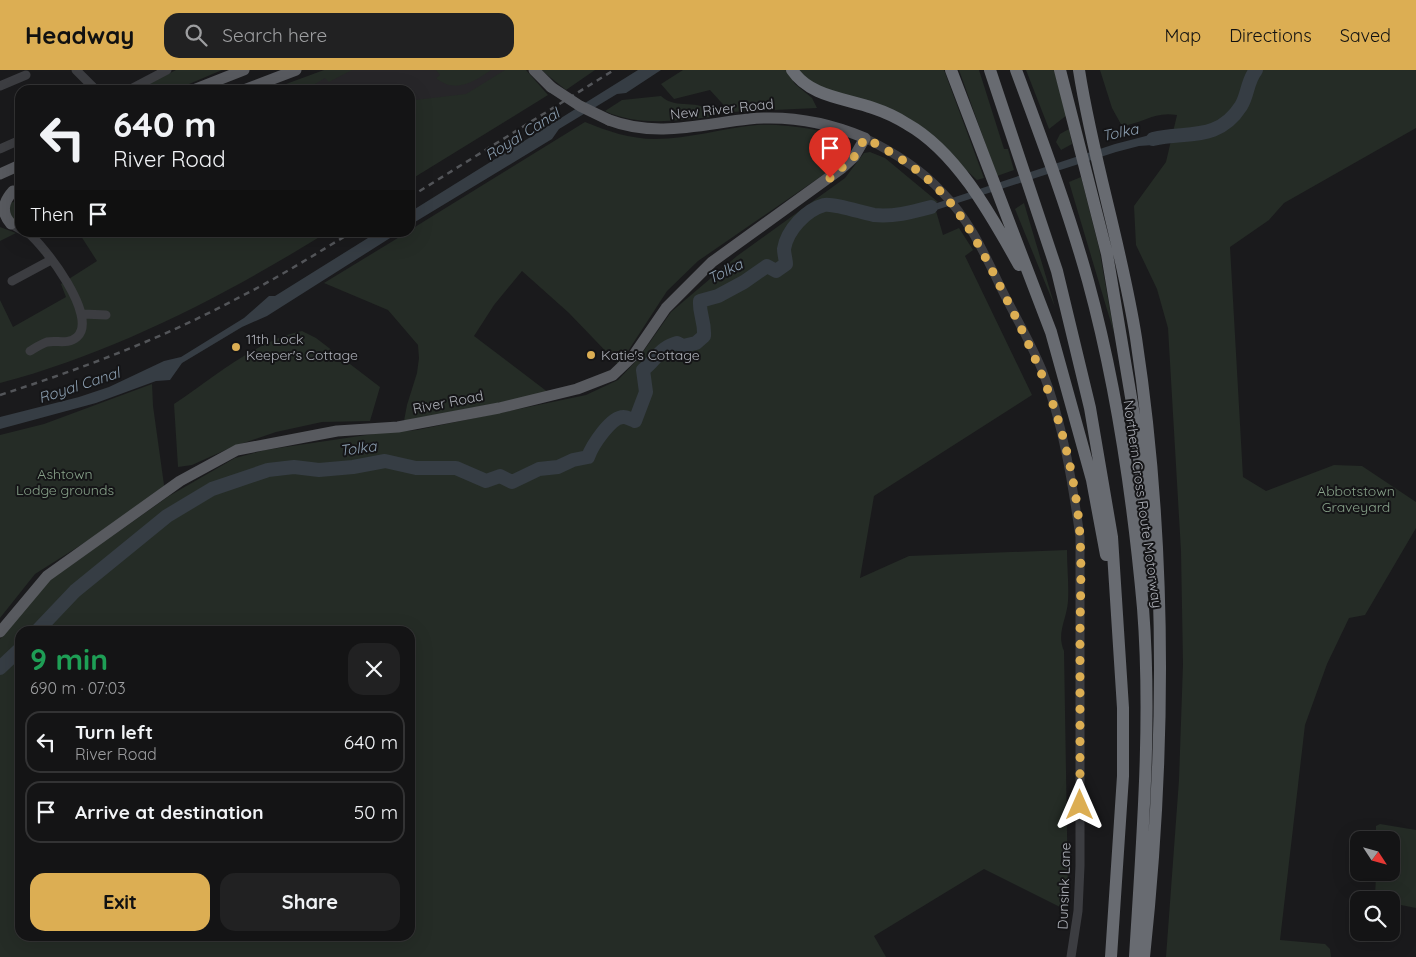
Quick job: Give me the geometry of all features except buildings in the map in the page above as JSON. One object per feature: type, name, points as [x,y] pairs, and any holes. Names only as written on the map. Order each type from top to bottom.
[{"type":"highway","points":[[792,70],[808,86],[822,93],[872,107],[909,125],[930,141],[957,169],[982,201],[1001,221]]},
{"type":"highway","points":[[951,70],[983,156],[1001,221],[1026,277],[1075,415],[1092,480],[1106,553],[1113,646],[1119,827]]},
{"type":"highway","points":[[990,70],[1035,199],[1057,270],[1080,364],[1112,537],[1123,708],[1123,776],[1111,957]]},
{"type":"highway","name":"Northern Cross Route Motorway","points":[[1016,70],[1060,191],[1088,281],[1111,383],[1124,456],[1135,537],[1143,608],[1146,686],[1141,853],[1135,957]]},
{"type":"highway","points":[[1060,70],[1106,254],[1136,427],[1145,520],[1151,685],[1148,773],[1141,853]]},
{"type":"highway","points":[[1078,70],[1136,339],[1156,542],[1160,684],[1155,836],[1144,957]]},
{"type":"main road","points":[[206,85],[244,70]]},
{"type":"main road","points":[[257,85],[296,70]]},
{"type":"main road","name":"New River Road","points":[[536,71],[551,87],[580,106],[609,120],[638,128],[668,130],[750,119],[798,119],[836,126],[865,138]]},
{"type":"main road","name":"River Road","points":[[0,632],[47,576],[180,481],[238,450],[336,431],[398,427],[499,408],[577,389],[613,374],[633,356],[666,308],[712,262],[842,168],[854,157],[865,138]]},
{"type":"main road","points":[[0,174],[15,167]]},
{"type":"main road","points":[[0,197],[15,190]]},
{"type":"main road","points":[[10,224],[4,210],[5,202],[15,190]]},
{"type":"street","points":[[76,70],[91,85]]},
{"type":"street","points":[[138,85],[166,70]]},
{"type":"street","points":[[0,86],[26,75]]},
{"type":"street","name":"Dunsink Lane","points":[[865,138],[914,166],[947,197],[957,210],[989,262],[1042,372],[1060,427],[1073,485],[1080,537],[1080,857],[1078,911],[1071,957]]},
{"type":"street","points":[[0,149],[15,142]]},
{"type":"street","points":[[30,351],[48,342],[70,341],[76,337],[81,331],[82,314],[66,281],[31,237]]},
{"type":"street","points":[[12,281],[51,260]]},
{"type":"street","points":[[82,314],[106,315]]},
{"type":"shaded area","points":[[334,70],[520,70],[479,102],[415,113],[415,85],[302,85]]},
{"type":"shaded area","name":"Royal Canal","points":[[638,70],[661,70],[626,93],[617,94],[559,129],[552,139],[415,222],[415,209]]},
{"type":"shaded area","points":[[1173,129],[1172,137],[1153,145],[1139,146],[1116,152],[936,210],[913,215],[913,209],[934,204],[1115,144]]},
{"type":"shaded area","points":[[370,237],[392,237],[267,316],[242,327],[182,363],[170,380],[156,381],[96,403],[0,429],[0,417],[79,397],[109,387],[164,361],[181,357],[244,318],[269,296],[275,296]]},
{"type":"green space","points":[[176,70],[222,70],[187,85],[147,85]]},
{"type":"green space","points":[[324,70],[352,70],[329,82],[325,78],[313,85],[286,84]]},
{"type":"green space","points":[[436,70],[491,70],[478,79],[457,86],[443,83],[436,78],[440,75]]},
{"type":"green space","points":[[505,70],[526,70],[548,95],[415,177],[415,100],[466,94]]},
{"type":"green space","points":[[541,70],[595,70],[566,90]]},
{"type":"green space","points":[[683,70],[786,70],[795,84],[812,98],[817,108],[730,112],[710,90],[674,99],[661,84]]},
{"type":"green space","points":[[797,70],[944,70],[984,178],[977,180],[932,138],[814,84]]},
{"type":"green space","points":[[959,70],[979,70],[1004,149],[1008,149],[1014,170],[997,176]]},
{"type":"green space","points":[[1026,70],[1054,70],[1067,115],[1049,129]]},
{"type":"green space","name":"Abbotstown Graveyard","points":[[1100,70],[1416,70],[1416,128],[1284,203],[1269,220],[1230,247],[1243,477],[1266,491],[1334,465],[1362,466],[1416,502],[1416,528],[1365,615],[1349,618],[1327,664],[1305,725],[1280,940],[1325,944],[1330,949],[1331,957],[1166,957],[1179,780],[1183,664],[1181,551],[1168,328],[1157,289],[1136,245],[1134,206],[1166,162],[1177,115],[1155,116],[1122,126],[1112,108]]},
{"type":"green space","points":[[661,96],[674,103],[701,106],[713,114],[710,117],[684,120],[643,121],[617,116],[605,111],[622,100]]},
{"type":"green space","points":[[585,122],[619,134],[655,139],[668,139],[757,125],[792,126],[834,135],[844,139],[851,145],[851,150],[836,166],[698,261],[667,291],[619,365],[569,313],[522,271],[494,305],[474,336],[549,393],[404,421],[417,373],[418,345],[388,310],[324,283],[399,237],[415,237],[415,227]]},
{"type":"green space","points":[[1069,129],[1072,144],[1061,150],[1056,142],[1060,134]]},
{"type":"green space","points":[[870,152],[885,158],[938,202],[934,204],[943,235],[959,228],[973,250],[965,256],[1032,395],[874,496],[860,578],[909,556],[1067,550],[1068,601],[1061,632],[1064,651],[1068,892],[1066,910],[984,869],[874,936],[886,957],[0,957],[0,639],[50,580],[169,496],[235,458],[265,450],[380,433],[417,430],[586,395],[618,380],[638,359],[671,312],[737,256],[845,178],[864,153]]},
{"type":"green space","points":[[1081,177],[1099,248],[1114,333],[1069,182]]},
{"type":"green space","points":[[15,201],[15,220],[9,210],[11,203]]},
{"type":"green space","points":[[1024,203],[1055,307],[1015,209]]},
{"type":"green space","points":[[0,227],[15,233],[15,234],[0,241]]},
{"type":"green space","points":[[82,237],[319,237],[209,300],[127,339],[85,356],[0,383],[0,300],[13,327],[66,297],[61,284],[97,261]]},
{"type":"green space","points":[[302,331],[316,338],[380,387],[370,421],[322,422],[276,432],[232,447],[192,465],[178,467],[174,404],[251,352],[285,336]]},
{"type":"green space","name":"Ashtown Lodge grounds","points":[[152,384],[153,406],[165,492],[35,574],[0,618],[0,435],[44,424]]},
{"type":"green space","points":[[1380,824],[1416,830],[1416,908],[1400,905],[1400,891],[1375,891],[1376,881],[1400,881],[1400,831],[1376,831],[1376,826]]},
{"type":"waterway","name":"Tolka","points":[[1153,139],[1201,133],[1222,125],[1241,106],[1256,70]]},
{"type":"waterway","name":"Tolka","points":[[42,626],[75,591],[167,516],[212,489],[268,470],[294,467],[319,470],[353,467],[385,461],[416,468],[456,468],[486,481],[500,476],[512,482],[539,469],[558,467],[573,460],[588,457],[593,446],[613,421],[624,417],[635,421],[646,392],[643,370],[662,351],[671,345],[677,343],[683,346],[696,343],[704,336],[700,301],[718,296],[744,282],[767,266],[776,271],[786,264],[784,249],[786,242],[793,228],[804,216],[824,205],[874,215],[896,215],[931,207]]},
{"type":"waterway","name":"Tolka","points":[[0,668],[15,654]]},
{"type":"railway","points":[[415,194],[614,70]]},
{"type":"railway","points":[[0,395],[90,364],[208,314],[295,267],[344,237]]},
{"type":"place","name":"11th Lock Keeper's Cottage","points":[[236,347]]},
{"type":"place","name":"Katie's Cottage","points":[[591,355]]},
{"type":"route","points":[[830,178],[854,157],[865,138],[900,157],[930,179],[944,193],[974,234],[1027,337],[1042,372],[1060,427],[1073,485],[1080,537],[1080,805]]}]
